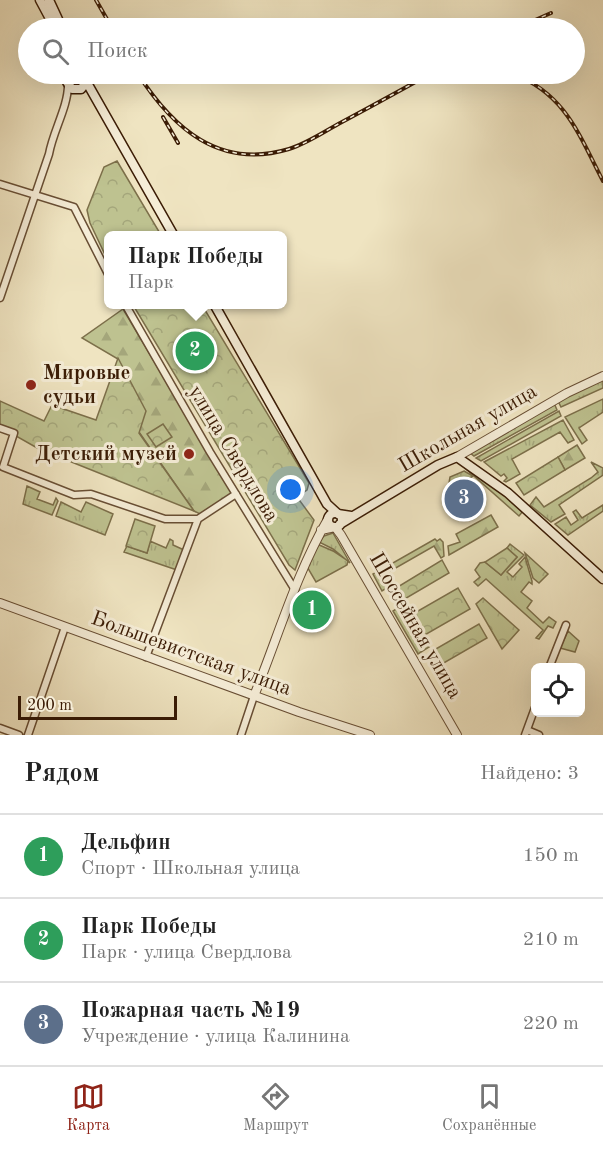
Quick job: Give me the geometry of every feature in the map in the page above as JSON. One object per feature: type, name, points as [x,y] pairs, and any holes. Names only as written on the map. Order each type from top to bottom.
[{"type":"main road","points":[[40,0],[50,18]]},
{"type":"main road","points":[[49,0],[57,18]]},
{"type":"main road","points":[[71,84],[72,89],[85,90],[93,94]]},
{"type":"main road","points":[[78,90],[83,87],[83,84]]},
{"type":"main road","points":[[88,84],[171,231]]},
{"type":"main road","points":[[217,309],[327,504],[342,519],[338,525],[331,525],[328,519],[327,504]]},
{"type":"main road","points":[[457,457],[508,493],[603,579]]},
{"type":"main road","name":"Школьная улица","points":[[338,525],[438,465],[457,457]]},
{"type":"main road","points":[[328,519],[331,514],[352,516]]},
{"type":"street","points":[[66,102],[68,84]]},
{"type":"street","points":[[0,298],[49,154],[52,137],[66,102],[78,90]]},
{"type":"street","points":[[0,184],[74,207],[104,266]]},
{"type":"street","name":"улица Свердлова","points":[[128,309],[295,590]]},
{"type":"street","name":"Школьная улица","points":[[457,457],[567,393],[603,376]]},
{"type":"street","points":[[0,428],[14,433],[3,467],[74,495],[91,494],[165,519],[198,519],[236,494]]},
{"type":"street","points":[[146,657],[198,519]]},
{"type":"street","points":[[241,735],[295,590],[328,519]]},
{"type":"street","points":[[321,530],[338,525]]},
{"type":"street","name":"Шоссейная улица","points":[[338,525],[341,535],[457,735]]},
{"type":"street","name":"Большевистская улица","points":[[0,603],[254,696],[370,735]]},
{"type":"street","points":[[551,663],[566,625]]},
{"type":"street","points":[[27,735],[65,627]]},
{"type":"street","points":[[532,717],[526,733],[539,735]]},
{"type":"street","points":[[0,728],[19,735]]},
{"type":"green space","points":[[117,161],[159,231],[104,231],[104,253],[90,223],[87,210],[104,167]]},
{"type":"green space","points":[[123,309],[233,494],[202,515],[194,511],[139,432],[118,359],[82,338]]},
{"type":"green space","points":[[135,309],[204,309],[309,483],[307,490],[297,497],[314,520],[295,570],[289,565]]},
{"type":"green space","points":[[118,358],[146,411],[139,433],[194,511],[39,449],[0,427],[0,401],[44,421],[52,405],[96,420]]},
{"type":"green space","points":[[603,379],[603,388],[561,407],[558,401]]},
{"type":"green space","points":[[603,399],[603,412],[579,428],[587,440],[582,444],[565,417]]},
{"type":"green space","points":[[554,403],[557,410],[474,456],[469,452]]},
{"type":"green space","points":[[559,411],[561,416],[481,461],[476,458]]},
{"type":"green space","points":[[563,420],[574,440],[568,443],[560,432],[512,459],[520,474],[506,482],[504,481],[507,478],[504,474],[501,476],[484,462]]},
{"type":"green space","points":[[163,424],[172,437],[156,447],[147,434]]},
{"type":"green space","points":[[577,445],[585,458],[565,470],[558,457]]},
{"type":"green space","points":[[558,457],[565,470],[524,495],[516,483]]},
{"type":"green space","points":[[591,462],[603,468],[603,475],[559,505],[565,514],[551,522],[530,505],[536,497],[544,507],[591,478],[598,472]]},
{"type":"green space","points":[[466,466],[496,486],[523,511],[519,516],[465,468]]},
{"type":"green space","points":[[464,471],[473,476],[453,489],[449,483],[450,477]]},
{"type":"green space","points":[[27,486],[40,492],[37,499],[53,505],[56,498],[58,501],[52,515],[23,504]]},
{"type":"green space","points":[[61,502],[81,512],[86,502],[113,514],[105,535],[56,516]]},
{"type":"green space","points":[[603,505],[603,511],[568,535],[555,524],[566,517],[571,525],[578,520],[573,512],[576,510],[582,518]]},
{"type":"green space","points":[[491,515],[498,527],[449,555],[448,546],[460,542],[456,534]]},
{"type":"green space","points":[[135,519],[155,526],[147,553],[126,546]]},
{"type":"green space","points":[[333,533],[350,563],[333,549],[319,542],[324,536]]},
{"type":"green space","points":[[170,539],[173,545],[184,550],[177,570],[124,552],[127,546],[147,553],[150,541],[166,548]]},
{"type":"green space","points":[[435,539],[443,542],[444,556],[441,558],[434,546],[387,573],[384,568]]},
{"type":"green space","points":[[317,544],[348,561],[347,565],[316,582],[306,565]]},
{"type":"green space","points":[[510,544],[524,555],[507,572],[513,577],[522,567],[519,564],[525,557],[532,581],[532,584],[529,582],[521,592],[532,601],[527,608],[543,623],[549,617],[556,622],[553,628],[548,626],[539,639],[536,638],[543,630],[486,579],[478,586],[474,582],[480,577],[475,570],[480,563],[485,562],[501,575],[517,557],[507,548]]},
{"type":"green space","points":[[507,548],[517,557],[501,575],[485,562]]},
{"type":"green space","points":[[525,553],[548,574],[539,583],[533,578]]},
{"type":"green space","points":[[442,560],[449,573],[403,600],[396,588]]},
{"type":"green space","points":[[384,568],[393,584],[382,591],[373,574]]},
{"type":"green space","points":[[458,588],[470,609],[423,636],[411,615]]},
{"type":"green space","points":[[483,598],[519,630],[502,649],[476,604]]},
{"type":"green space","points":[[404,604],[429,647],[418,654],[393,611]]},
{"type":"green space","points":[[479,624],[487,638],[442,664],[434,650]]},
{"type":"green space","points":[[568,631],[579,641],[575,652],[560,648]]},
{"type":"railway","points":[[96,0],[106,18]]},
{"type":"railway","points":[[540,18],[551,13]]},
{"type":"railway","points":[[145,84],[167,111],[200,140],[220,149],[241,154],[264,154],[303,144],[412,84]]},
{"type":"railway","points":[[533,84],[559,105],[569,118],[603,181]]},
{"type":"railway","points":[[163,117],[178,143]]},
{"type":"place","name":"Парк Победы","points":[[195,351]]},
{"type":"place","name":"Мировые судьи","points":[[31,385]]},
{"type":"place","name":"Детский музей","points":[[189,454]]},
{"type":"place","name":"Пожарная часть №19","points":[[464,499]]},
{"type":"place","name":"Дельфин","points":[[312,610]]}]
